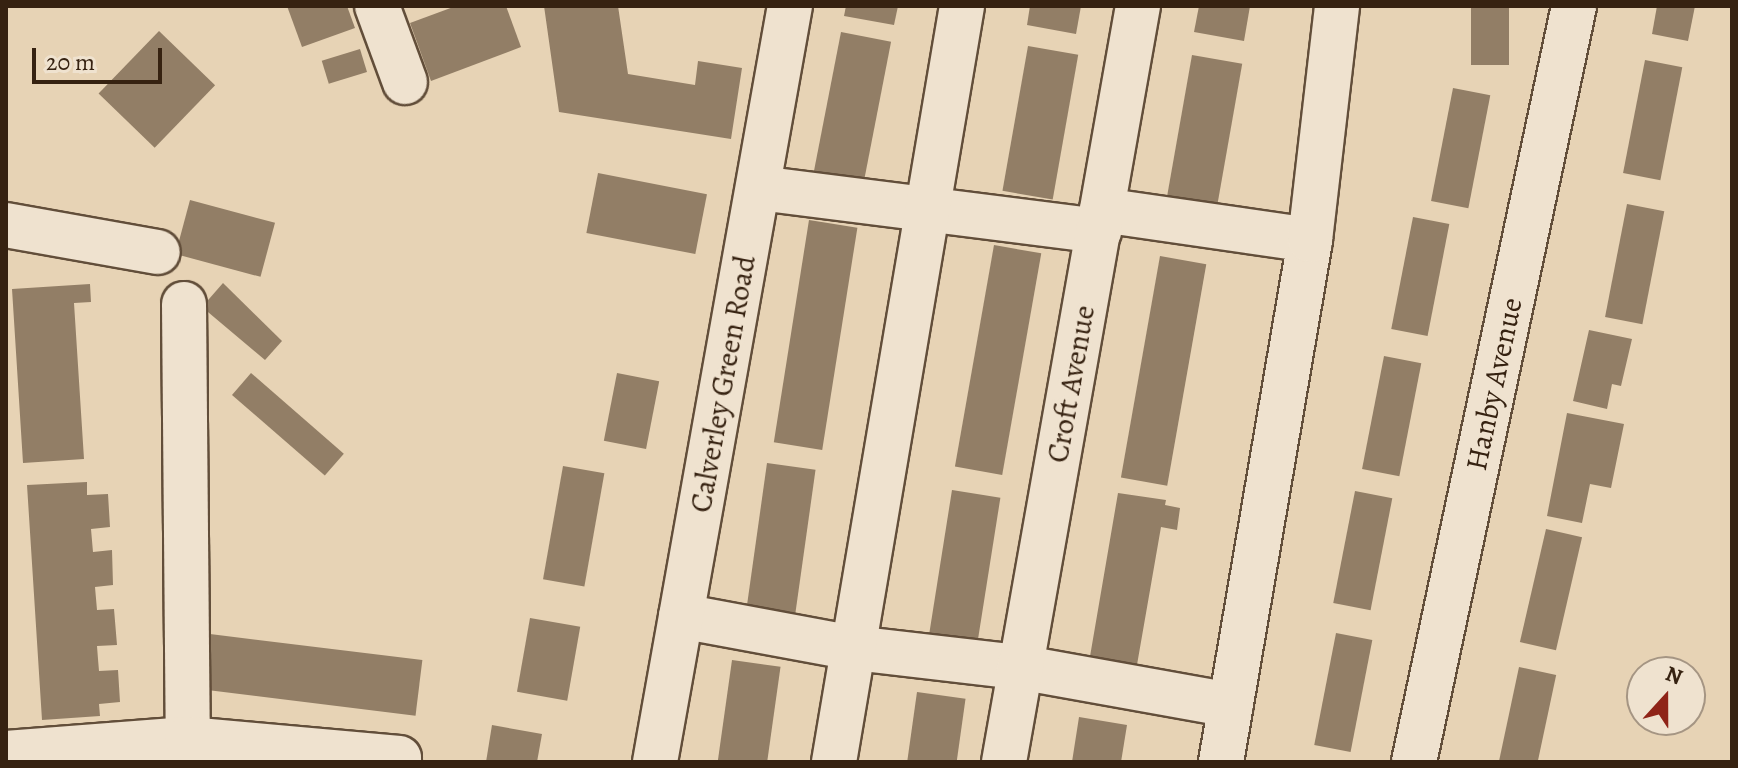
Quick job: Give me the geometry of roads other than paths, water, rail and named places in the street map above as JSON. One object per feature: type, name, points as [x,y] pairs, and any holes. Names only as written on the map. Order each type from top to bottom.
[{"type":"street","points":[[377,6],[405,82]]},
{"type":"street","name":"Calverley Green Road","points":[[655,762],[790,6]]},
{"type":"street","points":[[834,762],[962,6]]},
{"type":"street","name":"Croft Avenue","points":[[1004,762],[1138,6]]},
{"type":"street","points":[[1221,762],[1310,240],[1337,6]]},
{"type":"street","name":"Hanby Avenue","points":[[1414,762],[1574,6]]},
{"type":"street","points":[[759,188],[929,208],[1310,240]]},
{"type":"street","points":[[6,225],[158,252]]},
{"type":"street","points":[[184,304],[188,751]]},
{"type":"street","points":[[681,616],[854,648],[1019,667],[1231,705]]},
{"type":"street","points":[[6,753],[188,751],[399,758]]}]
